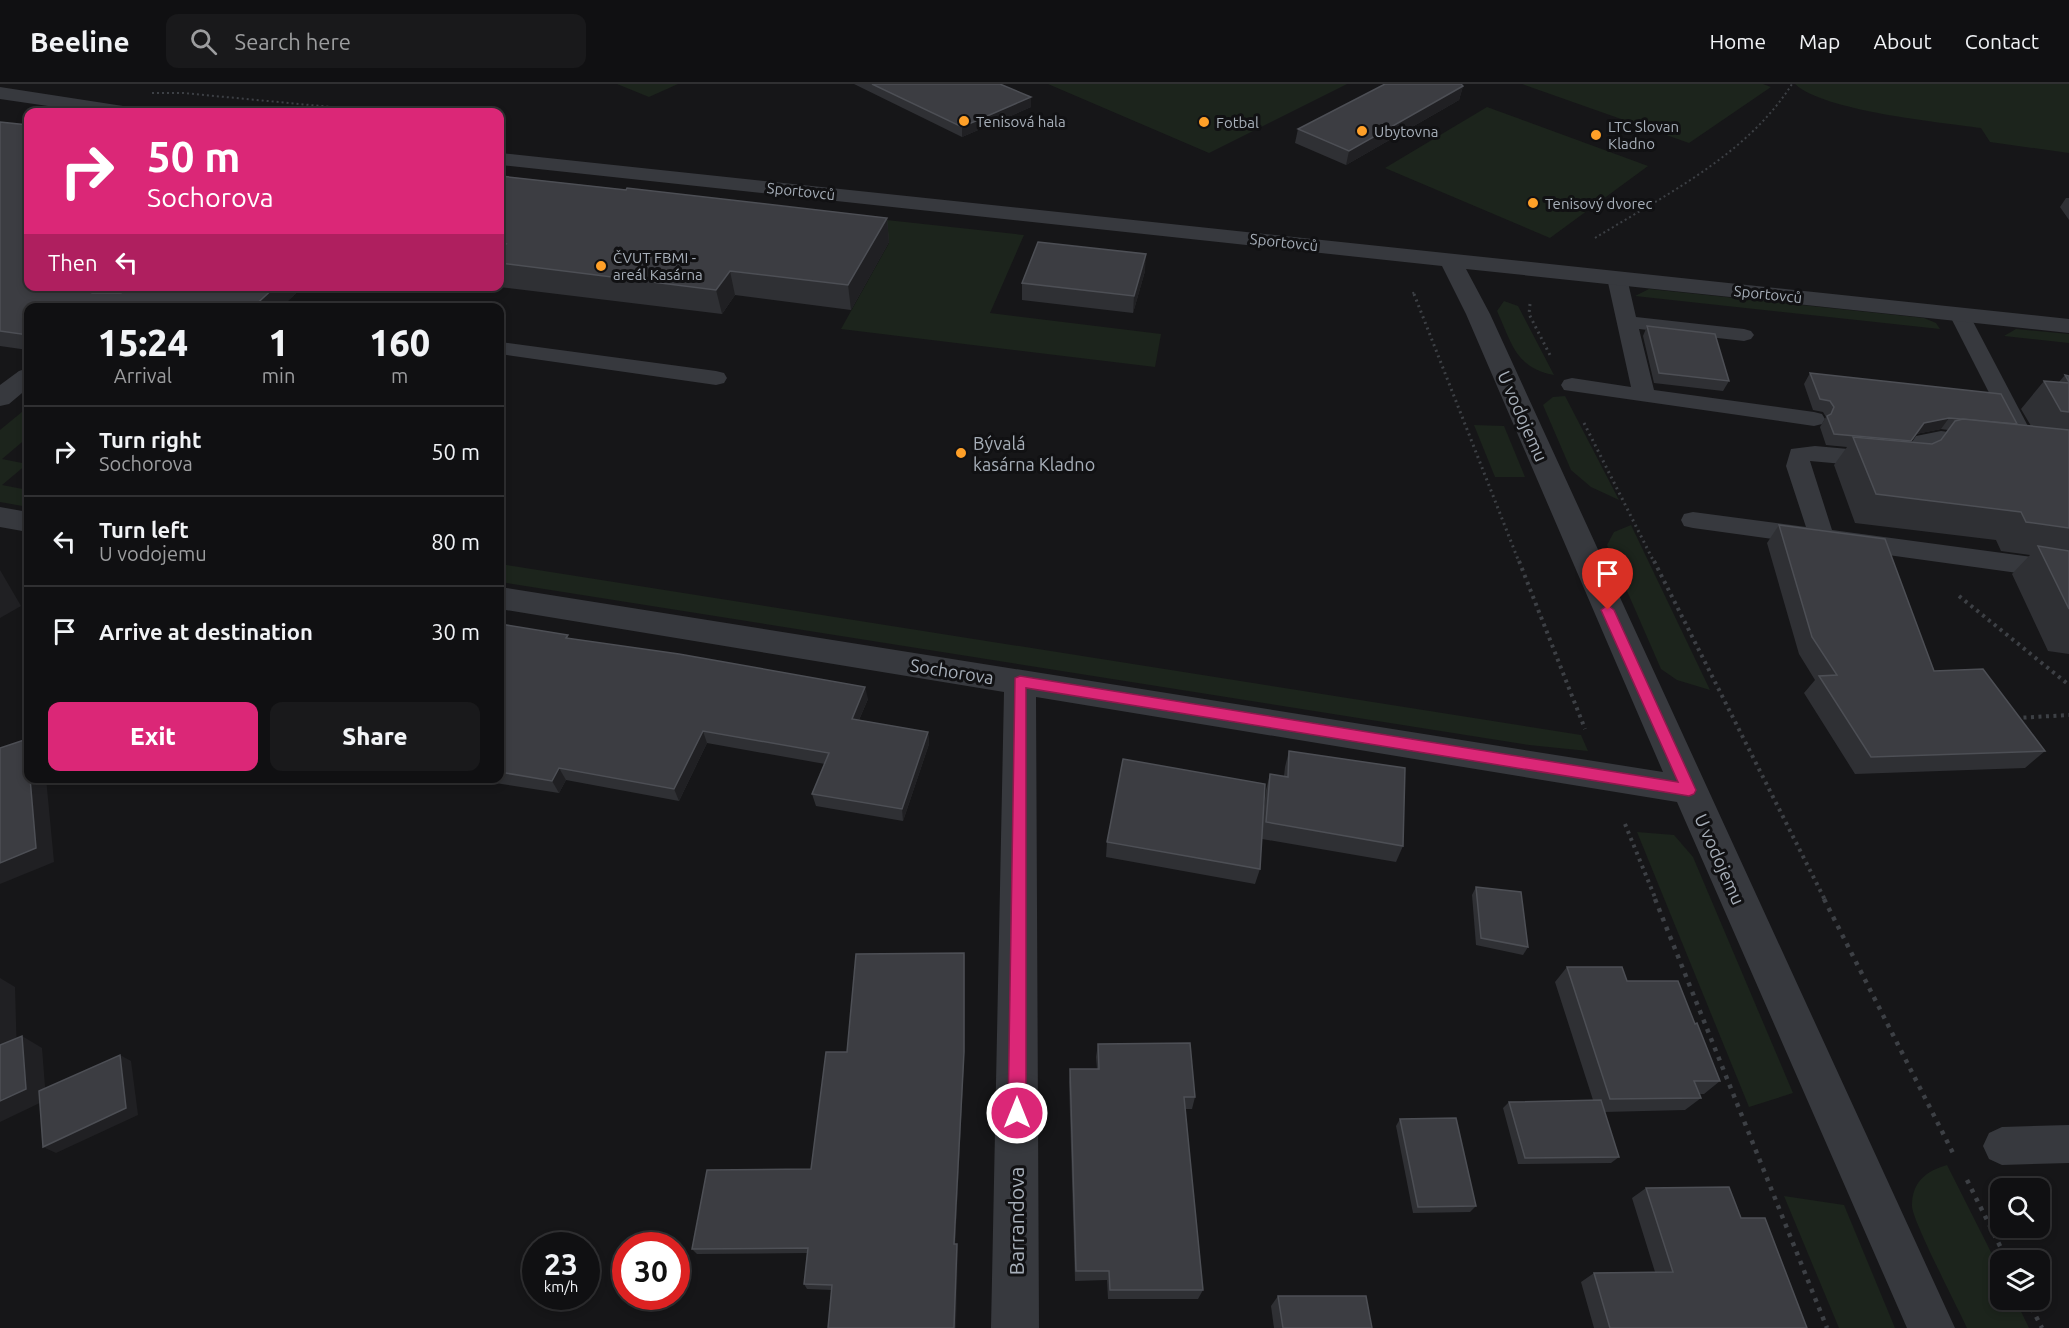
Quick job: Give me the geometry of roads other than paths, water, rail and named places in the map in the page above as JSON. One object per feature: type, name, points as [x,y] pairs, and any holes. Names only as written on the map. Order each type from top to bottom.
[{"type":"street","points":[[0,93],[97,108]]},
{"type":"street","points":[[0,109],[24,111]]},
{"type":"street","name":"Sportovců","points":[[504,159],[2069,326]]},
{"type":"street","name":"U vodojemu","points":[[1450,260],[1478,314],[1931,1328]]},
{"type":"street","points":[[0,398],[24,379]]},
{"type":"street","points":[[0,518],[24,521]]},
{"type":"street","name":"Sochorova","points":[[504,599],[1689,790]]},
{"type":"street","name":"Barrandova","points":[[1015,1328],[1020,682]]},
{"type":"lane","points":[[1617,278],[1644,395]]},
{"type":"lane","points":[[1822,537],[1798,466],[1799,454],[1815,453],[1910,462],[1924,441],[1941,438],[2028,447],[1959,314]]},
{"type":"lane","points":[[1628,322],[1744,335]]},
{"type":"lane","points":[[504,349],[716,378]]},
{"type":"lane","points":[[1572,385],[1814,419]]},
{"type":"lane","points":[[1693,520],[2069,571]]},
{"type":"lane","points":[[2002,1146],[2069,1144]]},
{"type":"place","name":"Tenisová hala","points":[[964,121]]},
{"type":"place","name":"Fotbal","points":[[1204,122]]},
{"type":"place","name":"Ubytovna","points":[[1362,131]]},
{"type":"place","name":"LTC Slovan Kladno","points":[[1596,135]]},
{"type":"place","name":"Tenisový dvorec","points":[[1533,203]]},
{"type":"place","name":"ČVUT FBMI - areál Kasárna","points":[[601,266]]},
{"type":"place","name":"Bývalá kasárna Kladno","points":[[961,453]]}]
